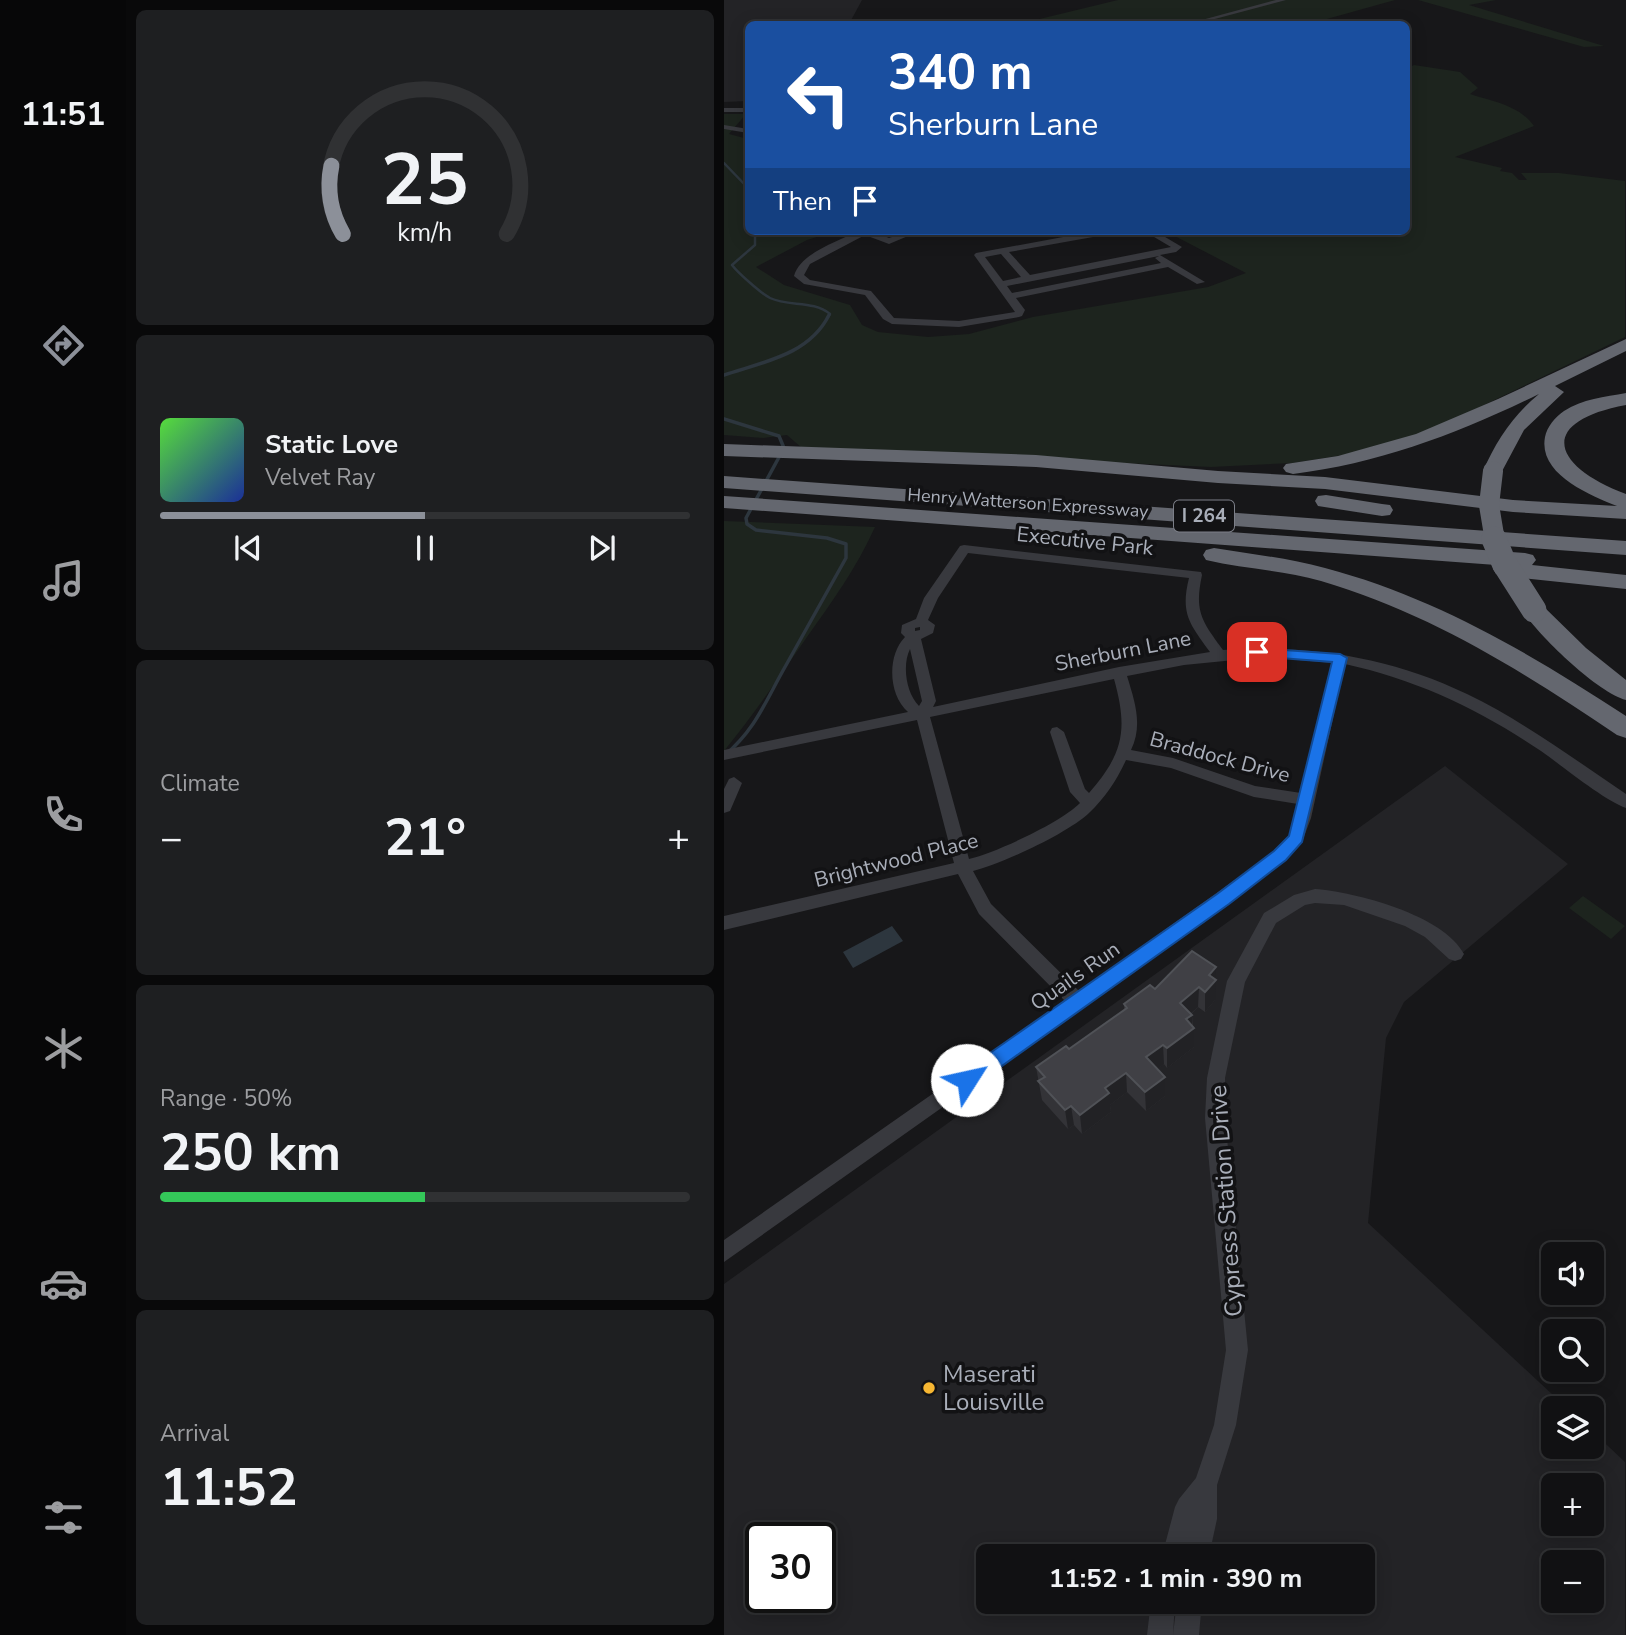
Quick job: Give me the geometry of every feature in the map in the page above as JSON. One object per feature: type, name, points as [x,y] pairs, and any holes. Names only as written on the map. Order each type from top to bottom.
[{"type":"highway","points":[[1129,471],[1316,466],[1389,452],[1474,418],[1619,347]]},
{"type":"highway","points":[[1619,347],[1528,411],[1502,447],[1493,471],[1489,509],[1492,533],[1503,562],[1534,610],[1554,632],[1625,692]]},
{"type":"highway","points":[[1625,399],[1580,409],[1565,418],[1555,430],[1552,446],[1562,466],[1579,482],[1606,497],[1625,502]]},
{"type":"highway","points":[[724,450],[1036,461],[1129,471],[1325,483],[1513,506],[1625,513]]},
{"type":"highway","points":[[801,454],[1117,478],[1382,510]]},
{"type":"highway","name":"Henry Watterson Expressway","points":[[724,471],[750,478],[1625,548]]},
{"type":"highway","name":"Henry Watterson Expressway","points":[[724,482],[750,478]]},
{"type":"highway","name":"Henry Watterson Expressway","points":[[786,481],[1382,510],[1625,531]]},
{"type":"highway","points":[[729,502],[1303,545],[1625,564]]},
{"type":"highway","points":[[896,514],[1025,533],[1236,558],[1329,576],[1415,606],[1482,637],[1556,681],[1625,729]]},
{"type":"highway","points":[[1303,545],[1625,582]]},
{"type":"street","points":[[1202,21],[1283,0]]},
{"type":"street","points":[[724,108],[745,107]]},
{"type":"street","points":[[724,127],[745,130]]},
{"type":"street","points":[[857,235],[807,262],[801,268],[799,276],[807,282],[868,293],[886,317],[903,323],[959,324],[1019,314],[1020,310],[979,255],[1090,235]]},
{"type":"street","points":[[874,235],[889,241],[903,235]]},
{"type":"street","points":[[1001,285],[1177,247],[1155,235]]},
{"type":"street","points":[[1003,251],[1028,279]]},
{"type":"street","points":[[1154,254],[1200,282]]},
{"type":"street","points":[[1010,296],[1169,264]]},
{"type":"street","name":"Executive Park","points":[[922,713],[910,707],[897,673],[897,662],[905,643],[914,636],[908,633],[907,628],[921,622],[931,598],[964,548],[1196,575],[1189,610],[1219,655]]},
{"type":"street","points":[[914,636],[929,701],[922,713],[963,867],[985,909],[1078,1002]]},
{"type":"street","name":"Sherburn Lane","points":[[724,755],[1119,672],[1219,655],[1273,652],[1340,658],[1401,673],[1452,692],[1496,715],[1625,802]]},
{"type":"street","name":"Quails Run","points":[[724,1252],[1280,856],[1296,838],[1340,658]]},
{"type":"street","name":"Brightwood Place","points":[[724,923],[987,861],[1064,823],[1109,780],[1130,736],[1129,710],[1119,672]]},
{"type":"street","points":[[1057,732],[1078,792],[1089,802]]},
{"type":"street","name":"Braddock Drive","points":[[1123,754],[1173,762],[1254,791],[1307,800]]},
{"type":"street","points":[[724,807],[734,783]]},
{"type":"street","name":"Cypress Station Drive","points":[[1200,1544],[1205,1519],[1205,1485],[1225,1425],[1237,1350],[1215,1118],[1216,1078],[1236,981],[1270,918],[1300,900],[1315,896],[1345,898],[1411,921],[1431,932],[1455,954]]},
{"type":"street","name":"Cypress Station Drive","points":[[1177,1544],[1187,1507],[1205,1485]]},
{"type":"street","points":[[1160,1635],[1162,1614]]},
{"type":"street","points":[[1186,1635],[1188,1614]]},
{"type":"shaded area","points":[[724,0],[862,0],[851,21],[745,21],[745,101],[724,102]]},
{"type":"shaded area","points":[[1118,0],[1395,0],[1320,21],[1031,21]]},
{"type":"shaded area","points":[[1418,0],[1496,0],[1469,5],[1604,46],[1584,47]]},
{"type":"shaded area","points":[[1414,65],[1460,72],[1478,88],[1470,94],[1521,113],[1534,126],[1455,157],[1502,168],[1500,171],[1512,173],[1519,180],[1527,180],[1521,173],[1559,173],[1625,181],[1625,337],[1422,435],[1374,450],[1293,463],[1211,467],[802,448],[787,435],[763,438],[724,435],[724,114],[745,114],[729,134],[745,138],[745,235],[823,235],[807,240],[756,267],[784,285],[850,305],[862,325],[878,332],[928,337],[969,334],[1033,317],[1208,287],[1246,273],[1173,235],[1410,235],[1410,67]]},
{"type":"shaded area","points":[[724,521],[875,527],[835,597],[767,695],[724,751]]},
{"type":"shaded area","points":[[1445,766],[1568,864],[1404,1002],[1386,1038],[1368,1223],[1554,1396],[1541,1396],[1541,1459],[1604,1459],[1604,1442],[1625,1462],[1625,1635],[724,1635],[724,1284]]},
{"type":"shaded area","points":[[1583,896],[1625,926],[1611,939],[1569,908]]},
{"type":"shaded area","points":[[892,926],[903,941],[853,968],[843,952]]},
{"type":"building","points":[[1192,951],[1216,967],[1209,975],[1216,980],[1205,992],[1199,987],[1180,1003],[1192,1015],[1186,1019],[1194,1028],[1167,1048],[1163,1045],[1146,1057],[1165,1077],[1145,1092],[1126,1073],[1105,1088],[1109,1093],[1080,1115],[1071,1106],[1065,1110],[1038,1081],[1045,1077],[1036,1067],[1066,1046],[1069,1049],[1127,1008],[1124,1004],[1150,985],[1155,989]]},
{"type":"waterway","points":[[724,163],[745,185]]},
{"type":"waterway","points":[[755,235],[755,245],[732,265],[770,298],[816,307],[830,314],[828,317]]},
{"type":"waterway","points":[[724,375],[769,361],[797,348],[820,329],[829,315]]},
{"type":"waterway","points":[[724,419],[779,436],[784,448],[746,518],[747,524],[756,530],[827,538],[846,544],[846,558],[759,715],[744,736],[724,756]]},
{"type":"place","name":"Maserati Louisville","points":[[929,1388]]},
{"type":"route","points":[[967,1080],[1223,899],[1280,856],[1296,838],[1340,658],[1257,652]]}]
